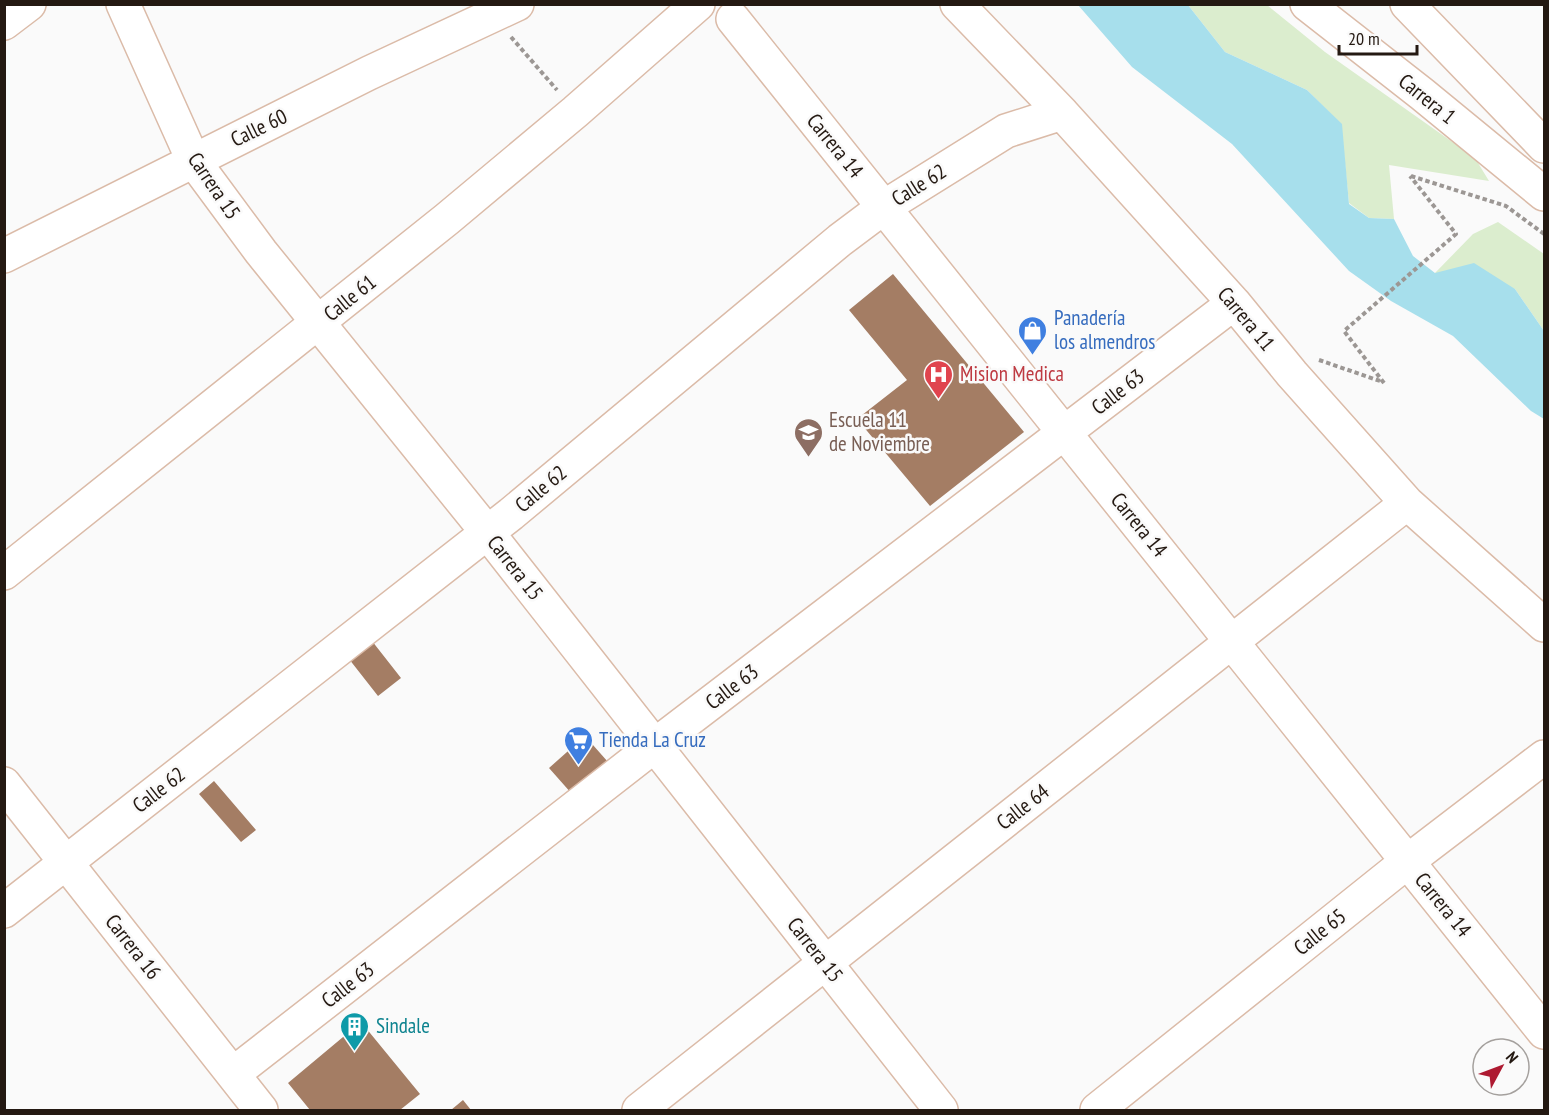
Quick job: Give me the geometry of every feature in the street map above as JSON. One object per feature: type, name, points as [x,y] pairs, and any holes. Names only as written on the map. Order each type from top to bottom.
[{"type":"street","points":[[4,23],[29,4]]},
{"type":"street","name":"Carrera 15","points":[[123,4],[193,160],[261,252],[487,532],[941,1110]]},
{"type":"street","name":"Carrera 11","points":[[957,4],[1062,113],[1234,303],[1292,374],[1407,503],[1545,624]]},
{"type":"street","name":"Carrera 1","points":[[1307,4],[1545,194]]},
{"type":"street","points":[[1407,4],[1545,146]]},
{"type":"street","name":"Calle 61","points":[[4,573],[317,324],[575,112],[693,9]]},
{"type":"street","name":"Calle 60","points":[[4,256],[193,160],[505,10]]},
{"type":"street","name":"Carrera 14","points":[[733,19],[1545,1032]]},
{"type":"street","points":[[1497,95],[1520,110],[1545,117]]},
{"type":"street","name":"Calle 62","points":[[4,911],[487,532],[840,240],[884,207],[1006,130],[1062,113]]},
{"type":"street","name":"Calle 63","points":[[232,1074],[654,746],[1234,303]]},
{"type":"street","name":"Calle 64","points":[[639,1110],[1407,503]]},
{"type":"street","name":"Calle 65","points":[[1097,1110],[1408,861],[1545,757]]},
{"type":"street","name":"Carrera 16","points":[[4,784],[261,1110]]},
{"type":"path","points":[[505,10],[575,112]]},
{"type":"path","points":[[1292,374],[1312,357],[1384,383],[1344,331],[1456,234],[1410,176],[1506,206],[1545,234]]},
{"type":"green space","points":[[1188,5],[1267,5],[1325,52],[1475,158],[1489,181],[1389,165],[1394,219],[1369,218],[1349,203],[1341,124],[1307,90],[1225,52]]},
{"type":"green space","points":[[1498,222],[1544,254],[1544,331],[1515,289],[1435,273],[1473,234]]},
{"type":"water","points":[[1078,5],[1188,5],[1225,52],[1307,90],[1342,124],[1349,204],[1369,218],[1394,219],[1413,256],[1435,273],[1474,263],[1515,289],[1544,331],[1544,419],[1531,411],[1453,336],[1391,301],[1349,271],[1232,144],[1132,67]]},
{"type":"building","name":"Mision Medica","points":[[893,274],[1024,432],[930,506],[857,419],[907,380],[849,310]]},
{"type":"building","points":[[372,641],[401,678],[378,696],[349,659]]},
{"type":"building","name":"Tienda La Cruz","points":[[585,736],[608,762],[572,794],[549,768]]},
{"type":"building","points":[[214,781],[256,830],[241,842],[199,794]]},
{"type":"building","name":"Sindale","points":[[361,1022],[420,1094],[400,1110],[310,1110],[288,1083]]},
{"type":"building","points":[[463,1100],[471,1110],[451,1110]]},
{"type":"place","name":"Panadería los almendros","points":[[1033,356]]},
{"type":"place","name":"Mision Medica","points":[[939,400]]},
{"type":"place","name":"Escuela 11 de Noviembre","points":[[808,458]]},
{"type":"place","name":"Tienda La Cruz","points":[[578,766]]},
{"type":"place","name":"Sindale","points":[[355,1052]]}]
